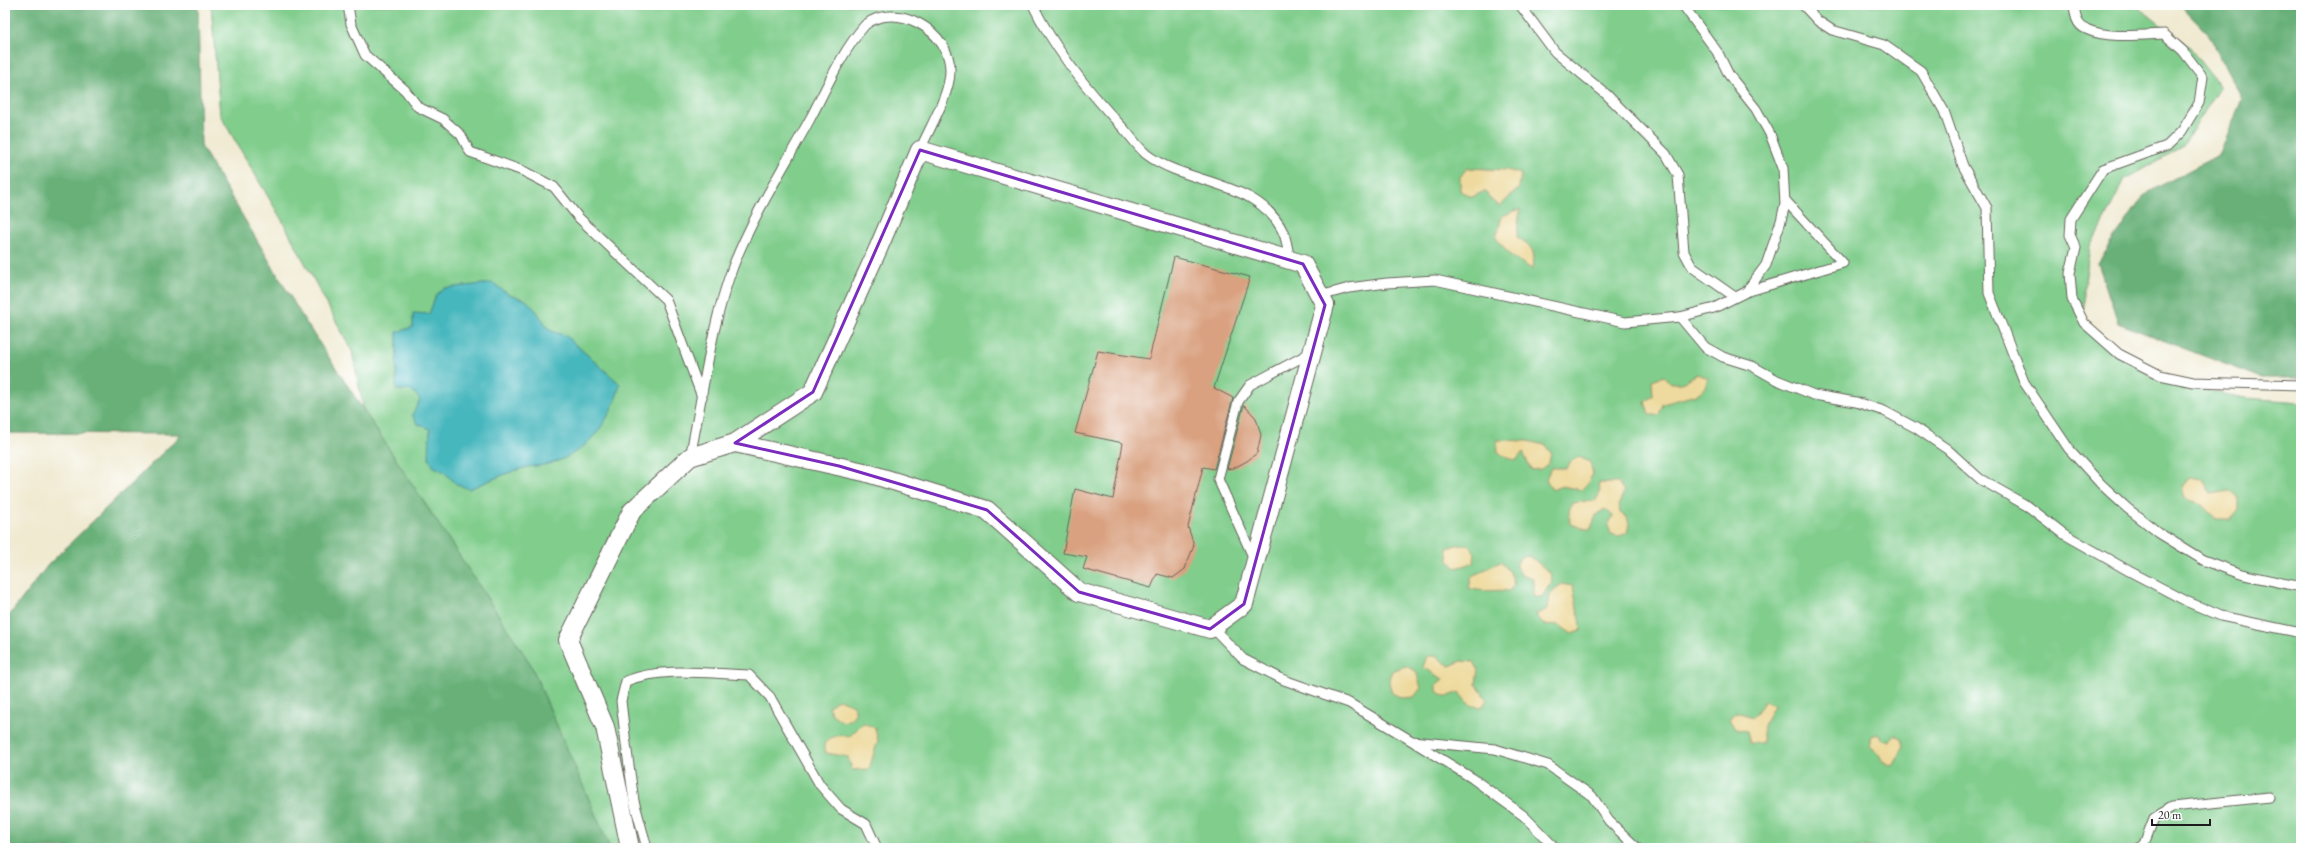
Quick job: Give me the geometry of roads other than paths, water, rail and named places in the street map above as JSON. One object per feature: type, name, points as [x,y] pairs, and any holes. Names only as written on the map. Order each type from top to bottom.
[{"type":"street","points":[[630,848],[605,727],[568,640],[632,511],[690,457],[735,443],[813,392],[878,249],[920,150],[1303,264],[1325,305],[1244,604],[1210,629],[1079,592],[987,510],[864,472],[735,443]]},
{"type":"lane","points":[[348,5],[351,24],[365,55],[405,90],[418,107],[444,119],[461,135],[470,152],[523,171],[554,187],[578,217],[620,254],[666,300],[703,398]]},
{"type":"lane","points":[[1033,5],[1046,32],[1078,75],[1105,109],[1145,153],[1174,171],[1236,190],[1255,202],[1271,216],[1284,234],[1290,260]]},
{"type":"lane","points":[[1520,5],[1555,52],[1606,94],[1666,154],[1678,175],[1684,252],[1692,267],[1735,297]]},
{"type":"lane","points":[[1682,5],[1718,53],[1729,75],[1756,109],[1770,134],[1783,168],[1785,200],[1781,222],[1766,265],[1746,292]]},
{"type":"lane","points":[[1803,5],[1818,21],[1832,30],[1884,44],[1921,71],[1944,111],[1963,166],[1987,208],[1989,293],[2024,382],[2069,450],[2101,484],[2127,508],[2159,533],[2203,560],[2241,574],[2301,587]]},
{"type":"lane","points":[[2074,5],[2075,18],[2085,29],[2120,35],[2164,34],[2183,51],[2204,77],[2199,103],[2182,131],[2167,146],[2103,170],[2071,219],[2070,235],[2076,248],[2070,273],[2072,299],[2084,323],[2119,354],[2160,375],[2193,382],[2301,385]]},
{"type":"lane","points":[[690,457],[716,328],[734,265],[767,196],[839,60],[865,25],[873,18],[885,13],[911,14],[923,21],[942,39],[948,53],[950,69],[949,86],[920,150]]},
{"type":"lane","points":[[1320,296],[1350,288],[1387,283],[1435,280],[1625,322],[1680,318],[1714,308],[1746,292],[1843,263],[1785,200]]},
{"type":"lane","points":[[1680,318],[1705,347],[1723,357],[1752,366],[1777,380],[1814,395],[1856,402],[1884,411],[1916,428],[1947,450],[1980,479],[2029,507],[2064,534],[2129,572],[2188,602],[2221,616],[2301,633]]},
{"type":"lane","points":[[1255,562],[1218,479],[1238,402],[1250,385],[1313,352]]},
{"type":"lane","points":[[1212,627],[1243,659],[1284,680],[1350,703],[1472,778],[1524,816],[1555,848]]},
{"type":"lane","points":[[647,848],[634,801],[621,701],[626,681],[642,674],[681,673],[749,675],[770,697],[820,785],[841,809],[866,824],[877,848]]},
{"type":"lane","points":[[1412,741],[1495,749],[1548,765],[1592,796],[1609,821],[1637,848]]},
{"type":"lane","points":[[2139,848],[2144,844],[2154,818],[2172,807],[2269,797]]},
{"type":"water","points":[[493,283],[508,294],[526,300],[538,313],[549,330],[566,336],[620,384],[616,398],[604,423],[586,444],[574,453],[548,464],[527,467],[510,472],[469,489],[456,484],[443,471],[434,467],[429,459],[430,429],[418,424],[412,415],[420,400],[412,390],[396,390],[397,332],[413,327],[413,313],[429,314],[436,295],[445,288]]}]
